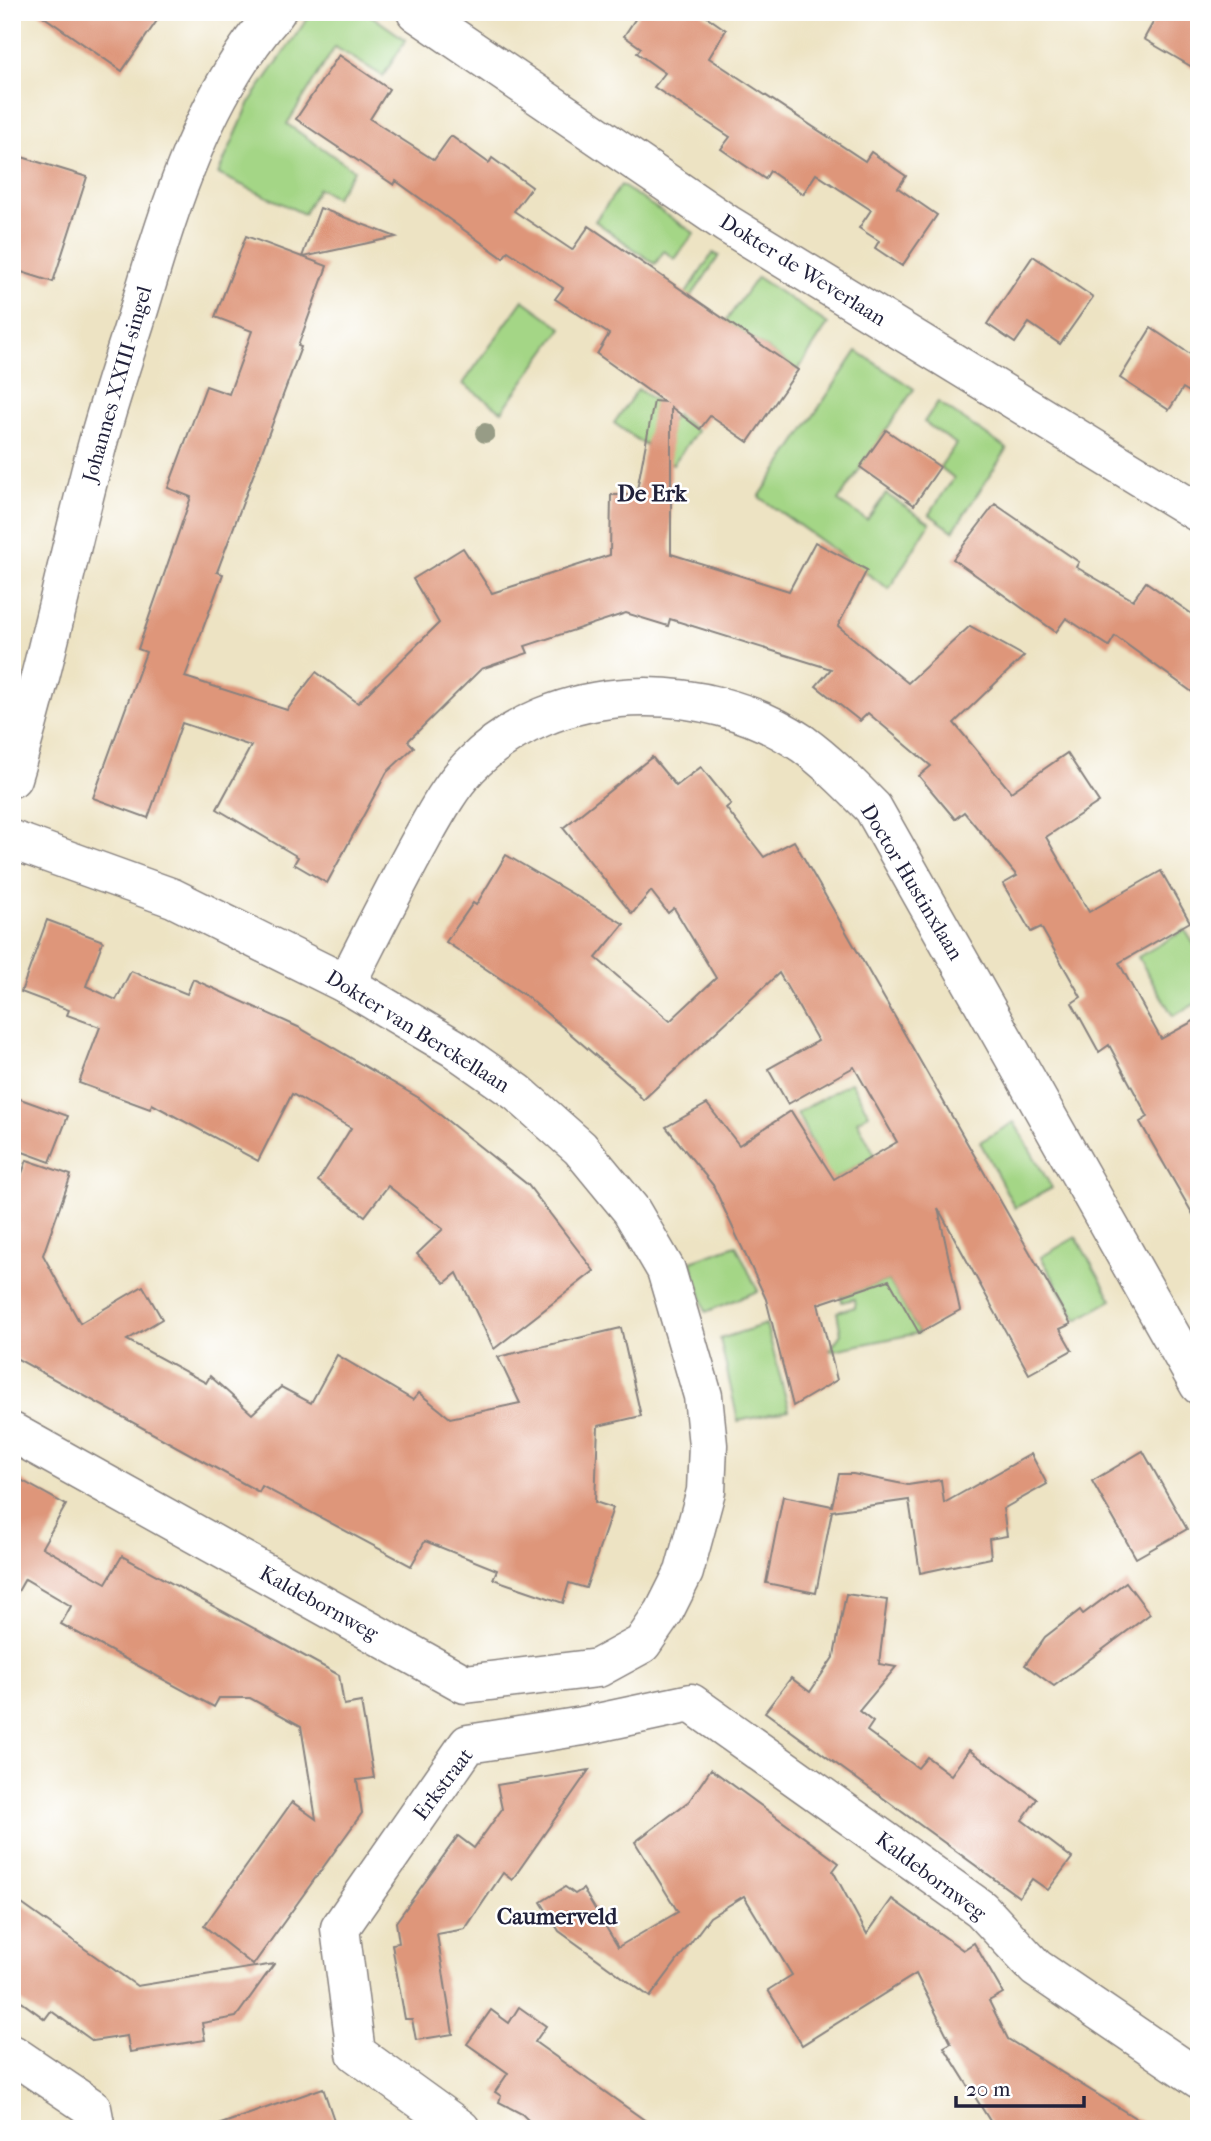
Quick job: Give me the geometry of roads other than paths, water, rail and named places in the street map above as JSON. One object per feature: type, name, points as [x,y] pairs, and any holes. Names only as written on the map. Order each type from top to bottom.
[{"type":"street","name":"Johannes XXIII-singel","points":[[12,778],[28,726],[96,448],[164,225],[210,110],[261,29],[276,12]]},
{"type":"street","name":"Dokter de Weverlaan","points":[[416,12],[727,224],[1199,513]]},
{"type":"street","name":"Doctor Hustinxlaan","points":[[346,984],[443,801],[469,767],[510,733],[552,713],[596,699],[653,698],[700,703],[751,718],[801,743],[837,772],[873,808],[1199,1385]]},
{"type":"street","name":"Dokter van Berckellaan","points":[[12,840],[173,898],[346,984],[465,1055],[518,1093],[570,1139],[631,1210],[666,1270],[703,1396],[708,1445],[706,1491],[684,1572],[664,1612],[642,1644]]},
{"type":"street","name":"Kaldebornweg","points":[[12,1432],[465,1684],[598,1668],[642,1644]]},
{"type":"street","name":"Kaldebornweg","points":[[691,1703],[981,1909],[1036,1968],[1199,2079]]},
{"type":"street","name":"Erkstraat","points":[[461,2129],[356,2053],[340,1928],[468,1744],[583,1726],[691,1703]]},
{"type":"street","points":[[12,2054],[92,2108],[96,2129]]},
{"type":"district","name":"De Erk","points":[[652,493]]},
{"type":"district","name":"Caumerveld","points":[[557,1916]]}]
